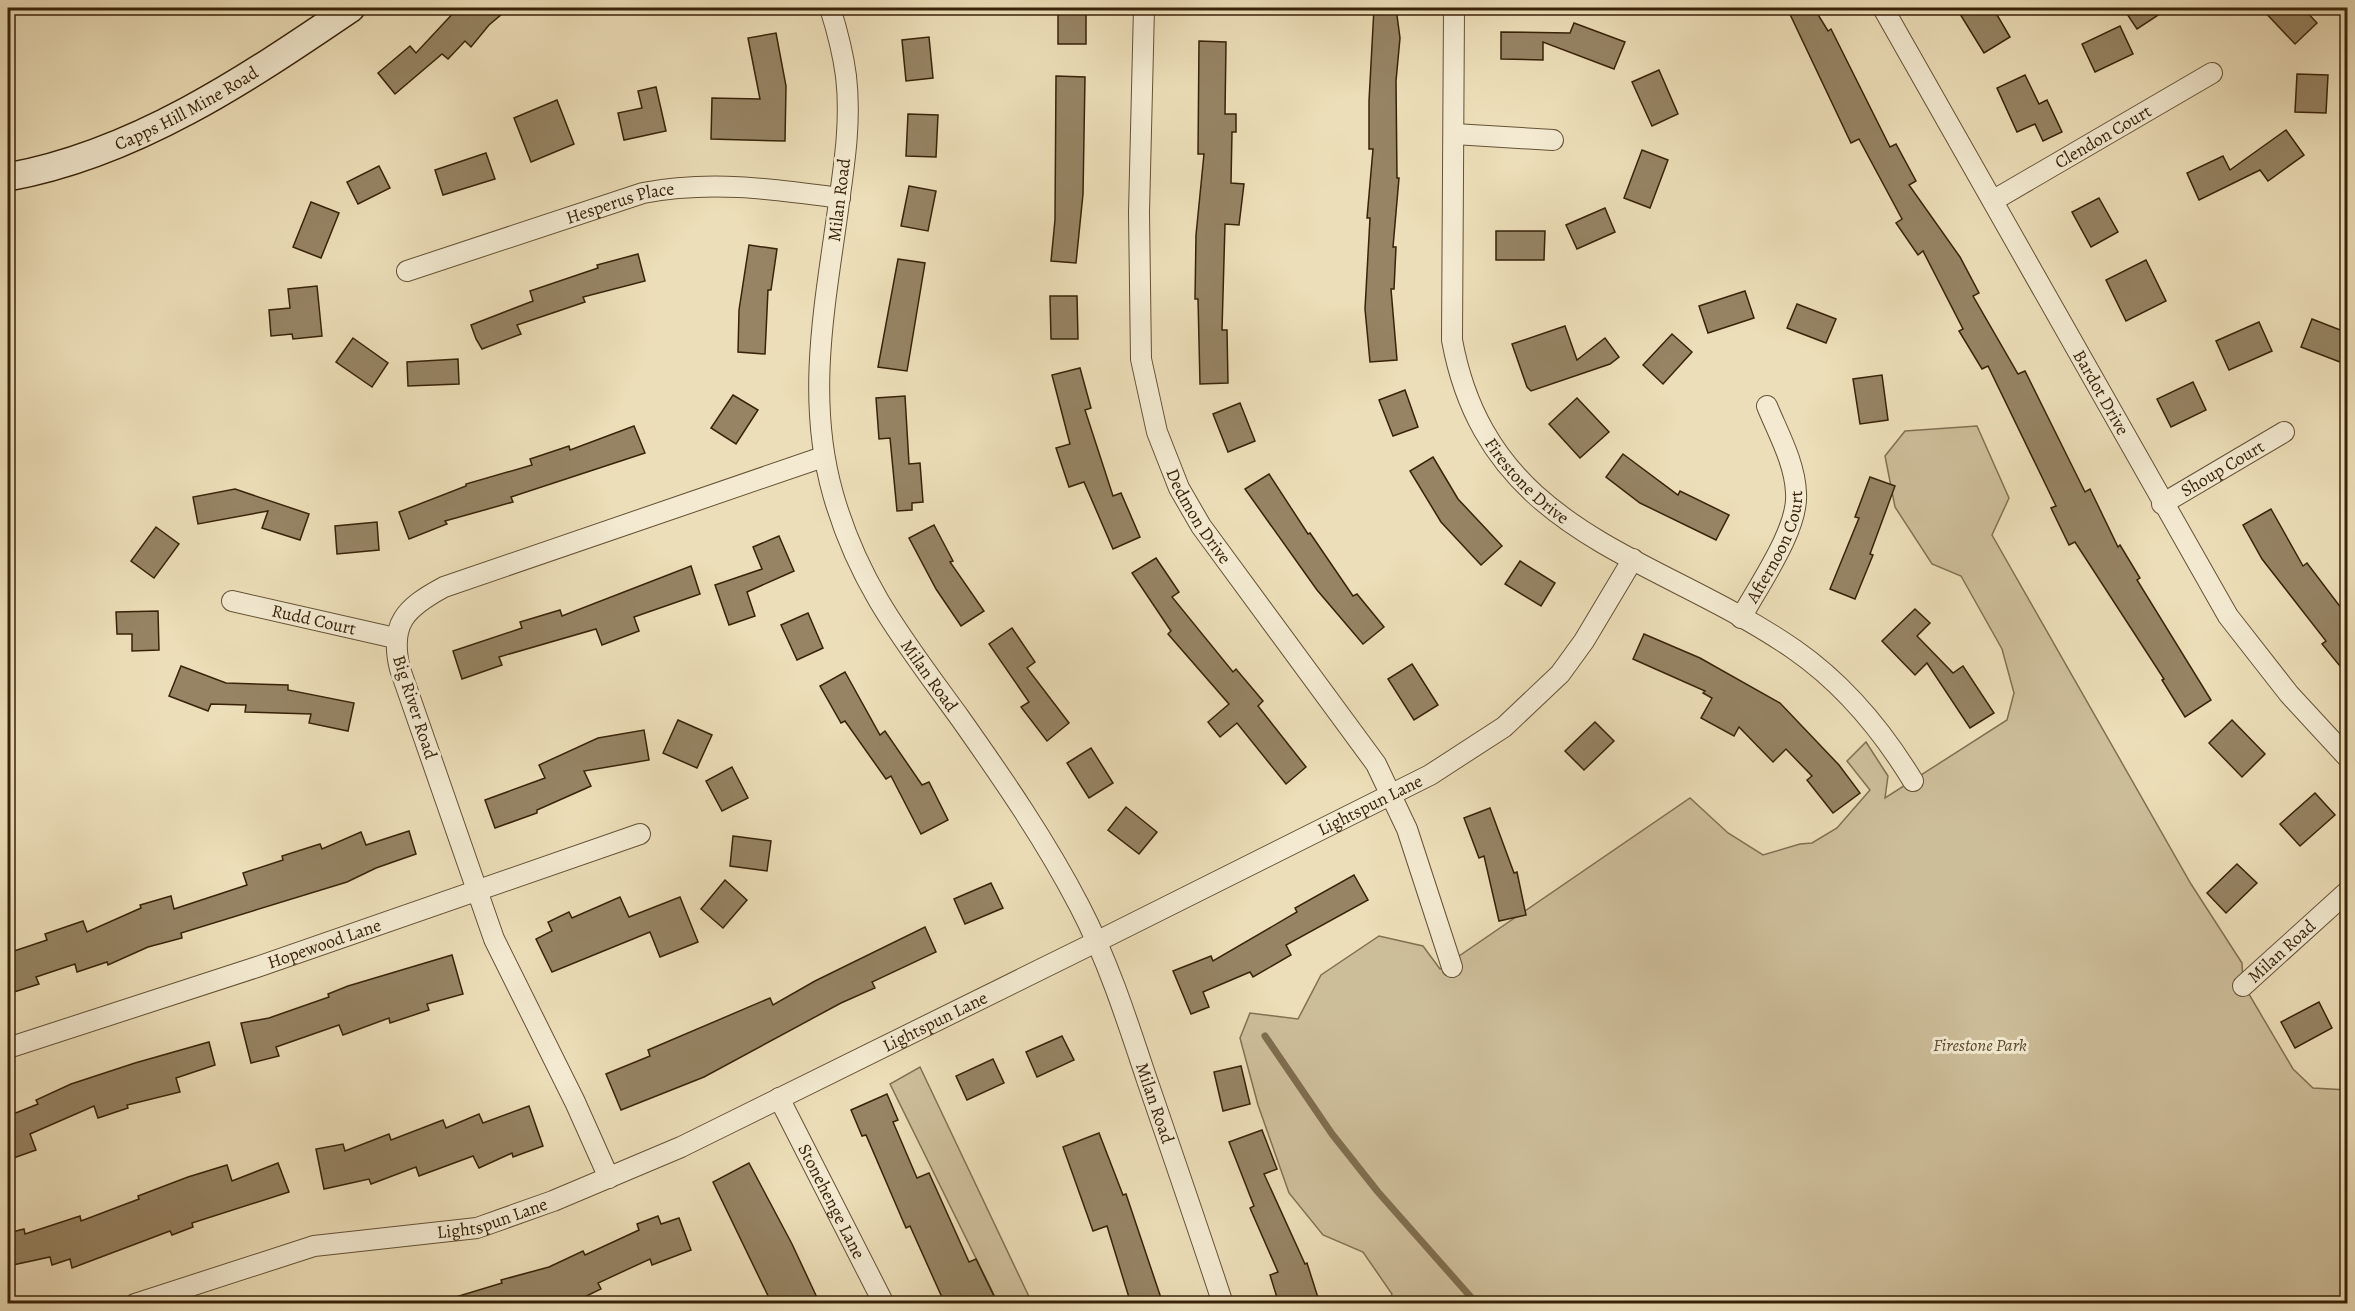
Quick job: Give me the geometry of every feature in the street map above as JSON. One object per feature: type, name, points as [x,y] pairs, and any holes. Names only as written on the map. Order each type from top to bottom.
[{"type":"street","name":"Capps Hill Mine Road","points":[[8,177],[76,162],[108,150],[216,95],[351,8]]},
{"type":"street","name":"Milan Road","points":[[830,8],[846,78],[846,156],[819,356],[818,417],[823,457],[845,532],[868,585],[1036,830],[1080,907],[1120,1000],[1223,1304]]},
{"type":"street","name":"Dedmon Drive","points":[[1144,8],[1138,295],[1141,359],[1157,432],[1179,488],[1201,526],[1376,764],[1407,829],[1452,967]]},
{"type":"street","name":"Firestone Drive","points":[[1454,8],[1450,312],[1457,366],[1467,394],[1493,445],[1521,481],[1559,516],[1633,560],[1794,649],[1824,672],[1882,732],[1913,781]]},
{"type":"street","name":"Bardot Drive","points":[[1883,8],[1994,200],[2162,504],[2228,616],[2289,694],[2348,758]]},
{"type":"street","name":"Clendon Court","points":[[1994,200],[2212,73]]},
{"type":"street","points":[[1454,134],[1553,140]]},
{"type":"street","name":"Hesperus Place","points":[[406,271],[642,193],[678,186],[752,186],[840,198]]},
{"type":"street","name":"Afternoon Court","points":[[1741,618],[1786,534],[1795,508],[1796,493],[1790,465],[1767,405]]},
{"type":"street","name":"Shoup Court","points":[[2162,504],[2284,432]]},
{"type":"street","name":"Big River Road","points":[[609,1178],[575,1102],[494,939],[475,890],[400,669],[395,638],[399,625],[409,612],[425,597],[444,587],[823,457]]},
{"type":"street","name":"Lightspun Lane","points":[[135,1304],[314,1246],[477,1228],[609,1178],[681,1147],[1096,942],[1392,794],[1469,752],[1504,727],[1542,693],[1584,641],[1633,560]]},
{"type":"street","name":"Rudd Court","points":[[232,601],[395,638]]},
{"type":"street","name":"Hopewood Lane","points":[[8,1048],[257,967],[640,834]]},
{"type":"street","name":"Milan Road","points":[[2243,986],[2348,891]]},
{"type":"street","name":"Stonehenge Lane","points":[[779,1098],[884,1304]]},
{"type":"green space","name":"Firestone Park","points":[[1977,426],[2009,498],[1992,535],[2191,884],[2242,963],[2243,984],[2293,1069],[2313,1088],[2347,1090],[2347,1303],[1387,1303],[1392,1294],[1363,1252],[1323,1235],[1289,1193],[1258,1105],[1240,1038],[1250,1013],[1298,1019],[1321,975],[1379,936],[1423,946],[1440,969],[1690,798],[1728,833],[1763,855],[1800,844],[1812,843],[1837,828],[1870,790],[1847,761],[1866,742],[1888,776],[1885,798],[2007,720],[2014,693],[2002,649],[1961,576],[1932,564],[1895,507],[1885,456],[1905,431]]},
{"type":"green space","points":[[920,1067],[1032,1303],[998,1303],[890,1084]]},
{"type":"building","points":[[458,8],[509,8],[489,25],[471,47],[465,41],[448,59],[442,54],[395,94],[378,73],[410,46],[416,53]]},
{"type":"building","points":[[1058,8],[1086,8],[1086,44],[1058,44]]},
{"type":"building","points":[[1374,8],[1396,8],[1400,38],[1396,81],[1397,178],[1399,178],[1393,247],[1396,247],[1394,289],[1391,289],[1397,360],[1370,362],[1365,309],[1370,218],[1367,218],[1373,149],[1369,149],[1369,101]]},
{"type":"building","points":[[1787,8],[1814,8],[1828,31],[1831,29],[1890,147],[1896,144],[1916,181],[1909,185],[1960,257],[1979,293],[1973,296],[2018,374],[2025,371],[2085,492],[2090,489],[2118,547],[2120,545],[2140,578],[2137,580],[2211,700],[2185,717],[2162,680],[2164,679],[2075,542],[2069,545],[2051,508],[2056,506],[1988,366],[1982,369],[1959,331],[1963,329],[1923,251],[1918,255],[1896,223],[1902,219],[1859,139],[1851,143]]},
{"type":"building","points":[[1970,8],[1993,8],[2010,37],[1984,53],[1960,14]]},
{"type":"building","points":[[2123,8],[2169,8],[2137,29]]},
{"type":"building","points":[[2261,8],[2303,8],[2317,23],[2295,44]]},
{"type":"building","points":[[1574,23],[1625,42],[1614,69],[1543,42],[1543,60],[1501,59],[1501,32],[1570,33]]},
{"type":"building","points":[[2120,26],[2133,54],[2095,72],[2082,44]]},
{"type":"building","points":[[776,33],[786,86],[785,141],[711,139],[712,98],[760,99],[748,38]]},
{"type":"building","points":[[929,37],[933,78],[906,81],[902,40]]},
{"type":"building","points":[[1199,41],[1226,42],[1225,114],[1236,114],[1236,132],[1232,132],[1231,183],[1244,184],[1239,225],[1225,224],[1222,330],[1227,330],[1228,383],[1200,384],[1198,299],[1195,299],[1196,235],[1204,154],[1198,154]]},
{"type":"building","points":[[1659,70],[1678,114],[1652,126],[1632,82]]},
{"type":"building","points":[[2297,74],[2328,75],[2326,113],[2295,112]]},
{"type":"building","points":[[2025,75],[2039,104],[2047,100],[2062,132],[2043,141],[2035,124],[2017,132],[1997,88]]},
{"type":"building","points":[[1056,76],[1085,77],[1083,194],[1076,263],[1051,261],[1055,220]]},
{"type":"building","points":[[656,87],[666,131],[624,140],[618,113],[642,108],[638,91]]},
{"type":"building","points":[[557,100],[574,144],[531,162],[514,118]]},
{"type":"building","points":[[908,114],[938,115],[936,157],[906,156]]},
{"type":"building","points":[[2286,130],[2304,155],[2268,181],[2260,170],[2199,200],[2187,173],[2223,156],[2230,170]]},
{"type":"building","points":[[1642,150],[1668,160],[1650,208],[1624,198]]},
{"type":"building","points":[[486,153],[495,179],[443,195],[435,170]]},
{"type":"building","points":[[379,166],[390,188],[358,204],[347,182]]},
{"type":"building","points":[[909,186],[936,191],[928,231],[901,226]]},
{"type":"building","points":[[2099,198],[2118,232],[2091,247],[2072,212]]},
{"type":"building","points":[[311,202],[339,213],[321,258],[293,247]]},
{"type":"building","points":[[1605,208],[1615,232],[1577,249],[1566,225]]},
{"type":"building","points":[[1496,231],[1545,231],[1544,260],[1496,260]]},
{"type":"building","points":[[749,245],[777,249],[771,290],[768,290],[765,354],[738,352],[739,310]]},
{"type":"building","points":[[638,254],[645,281],[583,297],[585,302],[517,325],[521,334],[482,349],[476,339],[471,325],[533,301],[530,291],[598,268],[597,265]]},
{"type":"building","points":[[898,259],[925,263],[907,371],[878,367]]},
{"type":"building","points":[[2146,260],[2166,301],[2126,321],[2106,280]]},
{"type":"building","points":[[317,286],[322,336],[293,339],[292,334],[271,336],[269,310],[290,308],[288,289]]},
{"type":"building","points":[[1745,291],[1754,318],[1708,333],[1699,306]]},
{"type":"building","points":[[1050,296],[1077,296],[1078,339],[1051,339]]},
{"type":"building","points":[[1797,304],[1836,319],[1826,343],[1787,328]]},
{"type":"building","points":[[2312,319],[2348,333],[2348,344],[2340,362],[2301,347]]},
{"type":"building","points":[[2259,322],[2272,351],[2229,370],[2216,341]]},
{"type":"building","points":[[1565,326],[1577,360],[1605,338],[1619,357],[1610,364],[1531,391],[1527,387],[1512,344]]},
{"type":"building","points":[[1672,334],[1692,352],[1663,384],[1643,365]]},
{"type":"building","points":[[353,338],[388,363],[372,387],[336,362]]},
{"type":"building","points":[[458,359],[459,384],[408,386],[407,362]]},
{"type":"building","points":[[1080,368],[1091,408],[1085,410],[1113,496],[1121,493],[1140,537],[1113,549],[1084,482],[1069,487],[1056,448],[1070,444],[1052,375]]},
{"type":"building","points":[[1882,375],[1888,420],[1860,424],[1853,379]]},
{"type":"building","points":[[2193,382],[2206,410],[2171,427],[2157,399]]},
{"type":"building","points":[[1405,390],[1418,427],[1393,436],[1379,400]]},
{"type":"building","points":[[733,395],[758,410],[736,444],[711,428]]},
{"type":"building","points":[[905,396],[909,464],[920,463],[923,502],[912,503],[912,510],[897,511],[890,438],[879,439],[876,398]]},
{"type":"building","points":[[1577,398],[1609,432],[1580,458],[1549,424]]},
{"type":"building","points":[[1240,403],[1255,441],[1228,452],[1213,414]]},
{"type":"building","points":[[634,426],[645,453],[511,497],[513,502],[445,521],[447,524],[409,539],[399,512],[466,486],[466,484],[532,465],[530,459],[569,446],[570,450]]},
{"type":"building","points":[[1623,454],[1678,495],[1680,491],[1729,515],[1716,540],[1640,503],[1606,477]]},
{"type":"building","points":[[1433,457],[1458,499],[1502,546],[1481,565],[1441,522],[1410,471]]},
{"type":"building","points":[[1269,474],[1308,534],[1310,533],[1353,596],[1357,594],[1384,627],[1363,644],[1317,590],[1245,489]]},
{"type":"building","points":[[1870,477],[1895,486],[1870,554],[1873,555],[1855,599],[1830,589],[1859,518],[1855,517]]},
{"type":"building","points":[[235,489],[309,514],[300,540],[262,528],[268,511],[198,524],[193,497]]},
{"type":"building","points":[[2271,509],[2303,566],[2307,563],[2348,617],[2348,676],[2322,644],[2326,641],[2262,559],[2243,525]]},
{"type":"building","points":[[377,522],[379,550],[337,554],[335,526]]},
{"type":"building","points":[[934,525],[953,561],[950,562],[984,611],[961,626],[936,589],[909,538]]},
{"type":"building","points":[[156,527],[179,544],[154,578],[131,561]]},
{"type":"building","points":[[779,536],[794,571],[747,592],[755,616],[729,625],[715,585],[762,569],[753,547]]},
{"type":"building","points":[[1156,558],[1179,592],[1172,597],[1233,672],[1236,669],[1263,701],[1258,706],[1306,767],[1286,784],[1237,723],[1220,737],[1208,722],[1229,704],[1168,634],[1171,631],[1132,573]]},
{"type":"building","points":[[1520,561],[1555,583],[1541,606],[1505,584]]},
{"type":"building","points":[[691,566],[700,594],[634,617],[639,631],[602,645],[596,629],[499,657],[502,665],[462,679],[453,651],[522,628],[520,622],[560,610],[562,616]]},
{"type":"building","points":[[1915,609],[1930,623],[1917,636],[1953,673],[1963,666],[1994,713],[1970,728],[1927,663],[1915,675],[1882,641]]},
{"type":"building","points":[[158,611],[159,650],[132,651],[132,634],[117,634],[116,612]]},
{"type":"building","points":[[808,613],[823,648],[797,660],[781,625]]},
{"type":"building","points":[[1012,628],[1035,662],[1027,668],[1069,723],[1047,741],[1021,707],[1029,702],[989,644]]},
{"type":"building","points":[[1644,634],[1700,658],[1780,703],[1839,765],[1860,793],[1833,813],[1807,780],[1812,776],[1786,749],[1773,762],[1739,727],[1734,736],[1701,718],[1712,698],[1703,693],[1705,691],[1633,659]]},
{"type":"building","points":[[1412,664],[1438,705],[1414,720],[1388,679]]},
{"type":"building","points":[[181,666],[226,683],[288,685],[288,690],[354,703],[348,731],[309,723],[311,714],[245,712],[246,705],[211,704],[208,711],[169,696]]},
{"type":"building","points":[[845,672],[880,735],[885,731],[922,785],[929,782],[948,820],[921,834],[891,776],[886,779],[845,721],[841,723],[820,686]]},
{"type":"building","points":[[678,720],[712,735],[697,768],[663,753]]},
{"type":"building","points":[[2232,720],[2265,754],[2242,777],[2209,743]]},
{"type":"building","points":[[1595,722],[1614,741],[1584,770],[1565,751]]},
{"type":"building","points":[[644,730],[649,760],[584,771],[591,786],[537,810],[537,813],[495,828],[485,800],[545,778],[539,765],[598,738]]},
{"type":"building","points":[[1091,748],[1113,783],[1089,798],[1067,763]]},
{"type":"building","points":[[732,767],[748,798],[722,811],[706,781]]},
{"type":"building","points":[[2315,793],[2335,815],[2300,846],[2280,824]]},
{"type":"building","points":[[1126,807],[1157,832],[1139,854],[1108,830]]},
{"type":"building","points":[[1490,808],[1514,873],[1517,872],[1526,915],[1499,921],[1484,856],[1479,858],[1464,818]]},
{"type":"building","points":[[409,831],[416,854],[376,868],[347,882],[181,933],[182,938],[148,947],[108,965],[107,962],[77,972],[75,964],[36,977],[39,984],[14,992],[8,972],[8,953],[47,940],[45,934],[83,921],[87,932],[141,908],[140,905],[171,896],[174,909],[247,885],[243,873],[283,860],[282,856],[320,844],[322,849],[361,832],[366,845]]},
{"type":"building","points":[[733,836],[771,841],[767,871],[730,866]]},
{"type":"building","points":[[2237,864],[2257,883],[2226,913],[2207,893]]},
{"type":"building","points":[[1354,875],[1368,900],[1286,945],[1291,955],[1253,977],[1250,972],[1203,992],[1209,1007],[1191,1014],[1173,971],[1211,956],[1213,961],[1297,912],[1295,908]]},
{"type":"building","points":[[725,880],[747,900],[723,928],[701,909]]},
{"type":"building","points":[[991,883],[1003,908],[965,924],[954,899]]},
{"type":"building","points":[[620,897],[629,917],[680,897],[698,942],[660,957],[650,932],[552,972],[536,939],[552,931],[548,922],[569,912],[572,918]]},
{"type":"building","points":[[925,927],[936,952],[872,982],[875,988],[841,1003],[704,1077],[621,1110],[606,1074],[650,1056],[648,1050],[770,998],[773,1005],[815,981]]},
{"type":"building","points":[[452,955],[463,994],[427,1004],[429,1010],[390,1023],[389,1018],[343,1035],[339,1025],[276,1047],[279,1056],[251,1063],[241,1023],[269,1018],[329,997],[328,994],[348,986]]},
{"type":"building","points":[[2319,1002],[2332,1028],[2295,1048],[2281,1022]]},
{"type":"building","points":[[1062,1036],[1074,1060],[1037,1077],[1026,1052]]},
{"type":"building","points":[[209,1042],[215,1065],[176,1078],[180,1092],[127,1105],[128,1108],[98,1118],[94,1106],[30,1134],[36,1150],[8,1160],[8,1116],[38,1104],[36,1100],[71,1084]]},
{"type":"building","points":[[993,1059],[1004,1083],[967,1100],[956,1076]]},
{"type":"building","points":[[1241,1066],[1250,1104],[1223,1111],[1214,1072]]},
{"type":"building","points":[[887,1094],[898,1120],[893,1122],[917,1178],[929,1173],[969,1262],[976,1259],[994,1296],[979,1304],[945,1304],[910,1226],[906,1228],[866,1135],[862,1136],[851,1110]]},
{"type":"building","points":[[529,1106],[543,1146],[513,1157],[512,1153],[479,1168],[473,1156],[419,1176],[416,1167],[371,1184],[369,1179],[324,1189],[316,1149],[343,1144],[345,1151],[389,1134],[391,1140],[443,1120],[446,1128],[479,1114],[483,1123]]},
{"type":"building","points":[[1262,1130],[1277,1169],[1264,1174],[1305,1264],[1307,1263],[1320,1304],[1279,1304],[1270,1275],[1278,1272],[1250,1208],[1254,1206],[1229,1142]]},
{"type":"building","points":[[1099,1133],[1123,1195],[1126,1194],[1163,1304],[1131,1304],[1107,1226],[1093,1231],[1063,1147]]},
{"type":"building","points":[[278,1163],[289,1192],[192,1223],[193,1227],[172,1235],[170,1231],[72,1268],[70,1259],[52,1265],[50,1257],[8,1266],[8,1233],[24,1229],[25,1234],[80,1216],[81,1221],[139,1199],[138,1196],[227,1165],[232,1181]]},
{"type":"building","points":[[749,1163],[792,1244],[820,1304],[772,1304],[713,1182]]},
{"type":"building","points":[[658,1216],[661,1224],[679,1218],[691,1250],[652,1265],[650,1259],[598,1283],[601,1289],[570,1304],[450,1304],[449,1299],[502,1283],[501,1280],[549,1267],[583,1251],[585,1255],[639,1230],[637,1224]]},
{"type":"waterway","points":[[1265,1036],[1332,1134],[1378,1192],[1477,1304]]}]
